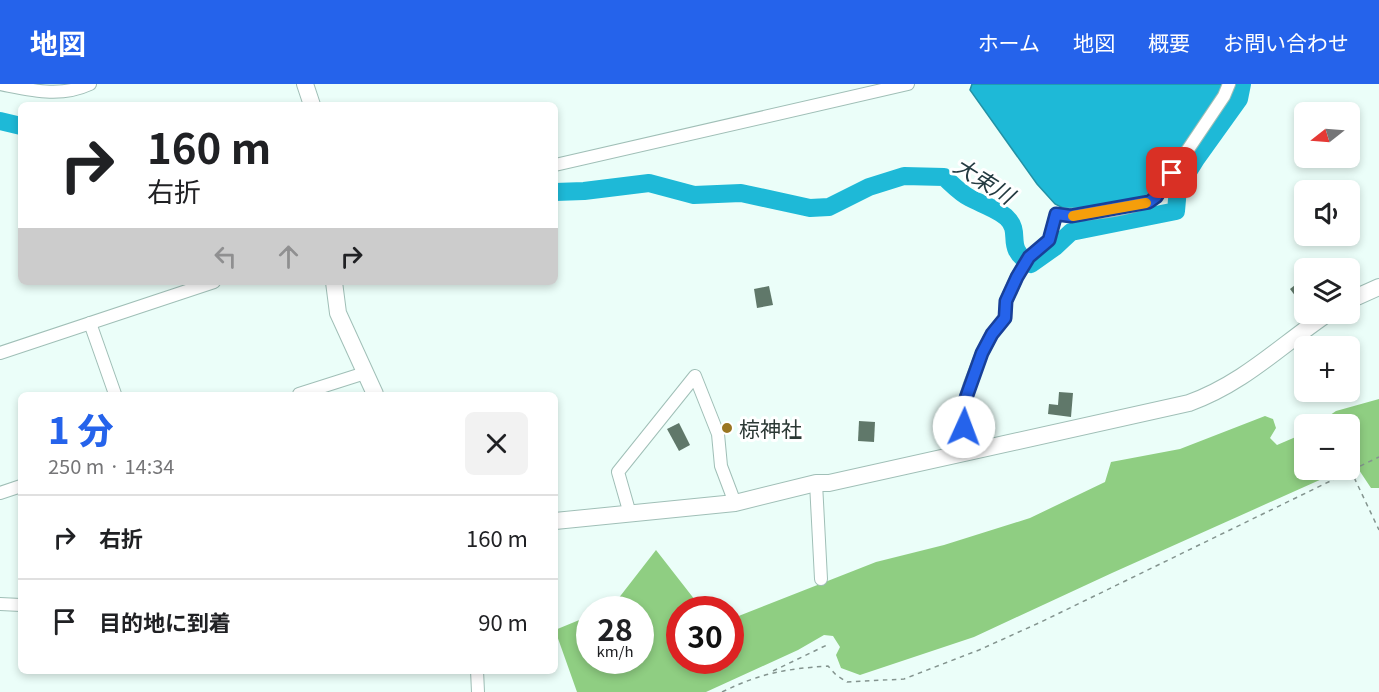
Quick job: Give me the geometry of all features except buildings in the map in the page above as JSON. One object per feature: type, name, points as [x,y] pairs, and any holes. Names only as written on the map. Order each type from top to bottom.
[{"type":"street","points":[[0,84],[53,93],[69,91],[90,84]]},
{"type":"street","points":[[305,84],[311,102]]},
{"type":"street","points":[[558,164],[908,84]]},
{"type":"street","points":[[971,451],[961,412],[982,353],[992,334],[1005,318],[1006,301],[1027,260],[1049,240],[1056,214],[1071,216],[1119,209],[1149,202],[1156,197],[1224,96],[1229,84]]},
{"type":"street","points":[[0,353],[205,285]]},
{"type":"street","points":[[334,285],[338,313],[374,392]]},
{"type":"street","points":[[1360,296],[1379,287]]},
{"type":"street","points":[[90,323],[114,392]]},
{"type":"street","points":[[558,521],[735,503],[816,483],[829,483],[1162,410],[1212,394],[1234,382],[1313,324]]},
{"type":"street","points":[[305,392],[365,373]]},
{"type":"street","points":[[630,514],[618,472],[694,376],[718,435],[721,466],[735,503]]},
{"type":"street","points":[[816,483],[821,579]]},
{"type":"street","points":[[0,493],[18,487]]},
{"type":"street","points":[[0,604],[18,605]]},
{"type":"street","points":[[477,674],[478,692]]},
{"type":"path","points":[[1360,467],[1379,458]]},
{"type":"path","points":[[769,673],[828,666],[847,682],[904,679],[979,650],[1041,622],[1333,480]]},
{"type":"path","points":[[1355,480],[1379,530]]},
{"type":"path","points":[[722,692],[769,673],[829,644]]},
{"type":"green space","points":[[1379,399],[1379,488],[1371,488],[1360,472],[1360,414],[1332,414]]},
{"type":"green space","points":[[1265,416],[1273,419],[1276,428],[1270,438],[1277,445],[1294,438],[1294,480],[1320,480],[974,637],[860,675],[841,668],[836,655],[840,647],[833,636],[824,635],[798,650],[706,692],[577,692],[558,638],[558,629],[576,621],[576,674],[654,674],[654,596],[620,596],[656,550],[692,596],[666,596],[666,674],[744,674],[744,614],[876,562],[944,545],[1030,518],[1105,482],[1111,462],[1180,449]]},
{"type":"water","points":[[972,84],[1225,84],[1146,201],[1071,212],[1055,204],[1037,184],[970,90]]},
{"type":"waterway","name":"大束川","points":[[558,192],[649,183],[694,195],[741,193],[810,208],[829,207],[869,187],[904,176],[944,177],[966,196],[1007,218],[1014,230],[1015,246],[1018,252],[1031,264],[1071,232],[1176,211],[1178,188],[1239,99],[1242,84]]},
{"type":"waterway","name":"大束川","points":[[0,121],[18,125]]},
{"type":"slow traffic","points":[[1073,216],[1146,203]]},
{"type":"place","name":"椋神社","points":[[727,428]]},
{"type":"route","points":[[964,427],[961,412],[982,353],[992,334],[1005,318],[1006,301],[1017,277],[1029,257],[1049,240],[1056,214],[1071,216],[1149,202],[1156,197],[1172,173]]}]
